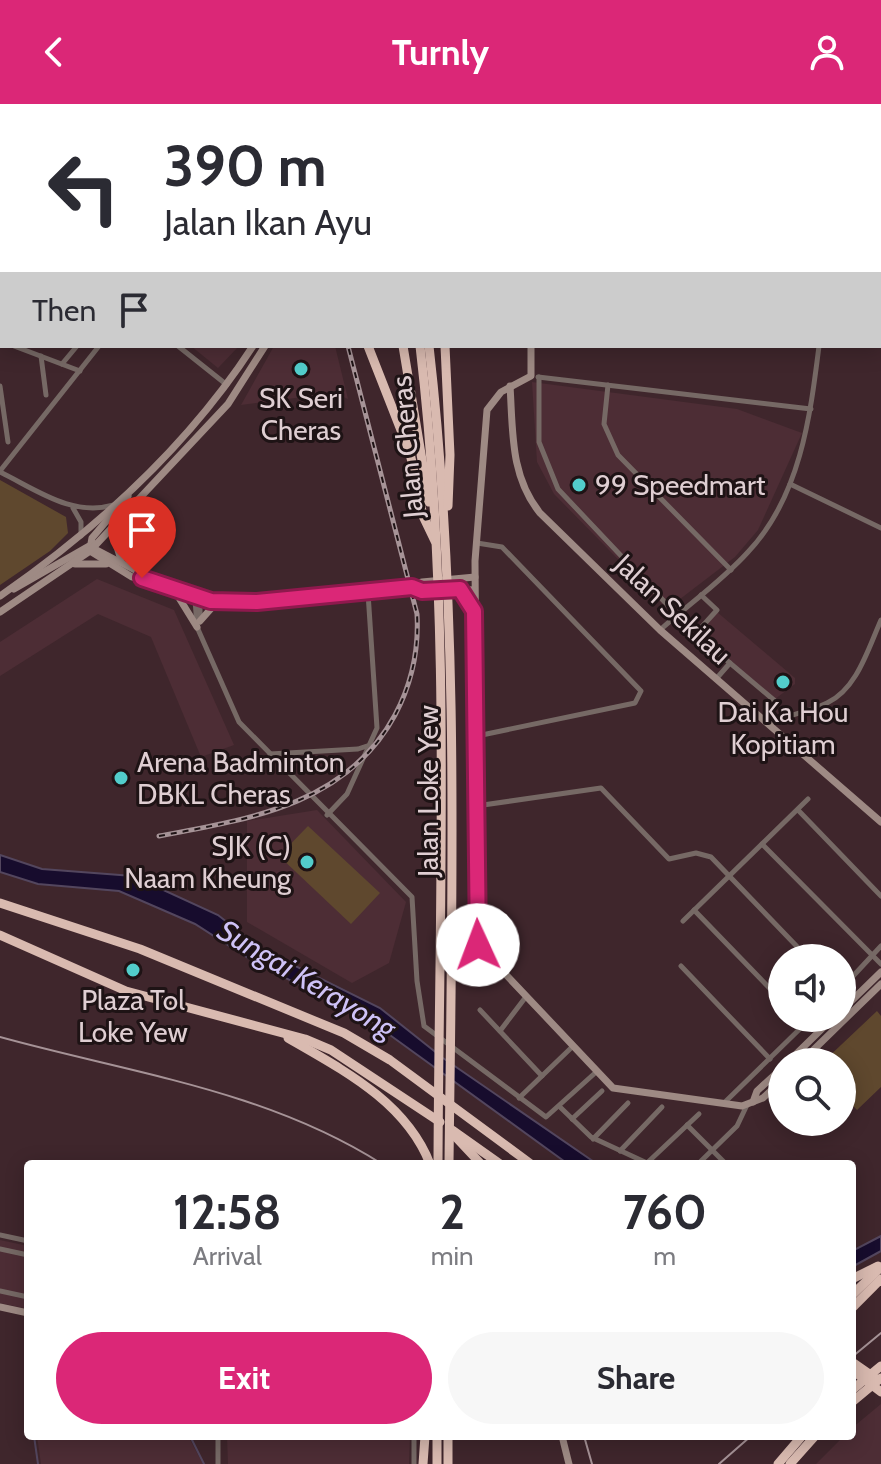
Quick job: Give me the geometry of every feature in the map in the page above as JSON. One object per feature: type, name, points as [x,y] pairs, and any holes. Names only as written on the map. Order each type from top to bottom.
[{"type":"highway","points":[[369,348],[410,453],[423,516],[437,544]]},
{"type":"highway","points":[[402,348],[437,544]]},
{"type":"highway","name":"Jalan Cheras","points":[[420,348],[437,544]]},
{"type":"highway","name":"Jalan Cheras","points":[[429,348],[446,513]]},
{"type":"highway","points":[[445,348],[451,496],[446,513]]},
{"type":"highway","name":"Jalan Loke Yew","points":[[446,513],[442,560],[451,1030],[449,1160]]},
{"type":"highway","name":"Jalan Loke Yew","points":[[437,544],[442,560]]},
{"type":"highway","name":"Jalan Loke Yew","points":[[438,1160],[443,616]]},
{"type":"highway","points":[[0,903],[22,914],[140,949],[344,1033],[390,1060],[526,1160]]},
{"type":"highway","points":[[0,935],[126,991],[275,1031],[331,1050],[494,1160]]},
{"type":"highway","points":[[275,1031],[367,1087],[398,1114],[417,1137],[428,1160]]},
{"type":"highway","points":[[446,1125],[459,1144],[477,1160]]},
{"type":"highway","points":[[856,1277],[881,1266]]},
{"type":"highway","points":[[856,1291],[881,1266]]},
{"type":"highway","points":[[856,1304],[881,1279]]},
{"type":"highway","points":[[856,1364],[881,1380],[856,1399]]},
{"type":"highway","points":[[856,1387],[881,1366]]},
{"type":"highway","points":[[856,1373],[881,1392]]},
{"type":"highway","points":[[423,1464],[425,1440]]},
{"type":"highway","points":[[437,1440],[437,1464]]},
{"type":"highway","points":[[448,1440],[448,1464]]},
{"type":"highway","points":[[778,1464],[799,1440]]},
{"type":"highway","points":[[790,1464],[811,1440]]},
{"type":"street","points":[[19,348],[80,371]]},
{"type":"street","points":[[62,364],[75,348]]},
{"type":"street","points":[[97,348],[0,472],[72,507],[91,510],[115,505]]},
{"type":"street","points":[[181,348],[227,385]]},
{"type":"street","points":[[0,596],[81,537],[131,491],[227,385],[252,348]]},
{"type":"street","points":[[0,612],[74,565],[130,511],[228,404],[264,348]]},
{"type":"street","points":[[531,348],[539,442],[558,489],[677,615]]},
{"type":"street","points":[[660,630],[731,570],[764,532],[790,484],[811,409],[819,348]]},
{"type":"street","points":[[41,356],[46,395]]},
{"type":"street","points":[[768,1093],[750,1104],[724,1104],[613,1088],[571,1048],[478,945],[476,543],[487,410],[510,386],[535,376],[811,409]]},
{"type":"street","points":[[608,385],[604,424],[618,455],[731,570]]},
{"type":"street","points":[[0,386],[8,442]]},
{"type":"street","name":"Jalan Sekilau","points":[[510,386],[515,461],[528,498],[660,630],[881,822]]},
{"type":"street","points":[[790,484],[881,528]]},
{"type":"street","points":[[8,590],[24,586],[91,548],[131,491]]},
{"type":"street","points":[[72,507],[81,522],[81,537]]},
{"type":"street","points":[[125,565],[116,551],[115,540],[130,511]]},
{"type":"street","points":[[476,543],[502,547],[641,691],[635,703],[477,736]]},
{"type":"street","points":[[91,548],[125,565],[142,578]]},
{"type":"street","points":[[91,548],[112,566]]},
{"type":"street","points":[[460,578],[475,561]]},
{"type":"street","points":[[74,565],[98,562],[198,599],[218,601],[368,593],[412,587],[422,582],[475,577]]},
{"type":"street","points":[[412,587],[422,591],[474,590]]},
{"type":"street","points":[[460,589],[474,611]]},
{"type":"street","points":[[175,591],[198,624]]},
{"type":"street","points":[[327,815],[347,794],[375,735],[378,719],[368,593]]},
{"type":"street","points":[[701,595],[717,610],[697,633],[775,701]]},
{"type":"street","points":[[198,599],[201,635],[235,716],[327,815],[412,897],[424,1026],[546,1117],[595,1073]]},
{"type":"street","points":[[198,624],[206,610],[218,601]]},
{"type":"street","points":[[768,724],[840,696],[849,686],[881,620]]},
{"type":"street","points":[[716,679],[730,663]]},
{"type":"street","points":[[269,754],[358,749],[368,745]]},
{"type":"street","points":[[476,806],[601,788],[662,853],[678,859],[704,853],[794,944]]},
{"type":"street","points":[[683,921],[808,799]]},
{"type":"street","points":[[798,810],[881,896]]},
{"type":"street","points":[[762,844],[881,964]]},
{"type":"street","points":[[694,910],[768,987]]},
{"type":"street","points":[[856,973],[881,946]]},
{"type":"street","points":[[681,966],[768,1057]]},
{"type":"street","points":[[856,996],[881,972]]},
{"type":"street","points":[[815,1048],[881,984]]},
{"type":"street","points":[[500,1031],[525,998]]},
{"type":"street","points":[[480,1010],[542,1076]]},
{"type":"street","points":[[781,1048],[796,1032]]},
{"type":"street","points":[[802,1048],[819,1032]]},
{"type":"street","points":[[519,1098],[571,1048]]},
{"type":"street","points":[[724,1104],[768,1061]]},
{"type":"street","points":[[702,1160],[737,1126],[757,1091],[768,1081]]},
{"type":"street","points":[[572,1119],[602,1091]]},
{"type":"street","points":[[593,1139],[628,1103]]},
{"type":"street","points":[[560,1107],[593,1139],[640,1160]]},
{"type":"street","points":[[620,1151],[662,1107]]},
{"type":"street","points":[[650,1160],[699,1114]]},
{"type":"street","points":[[687,1125],[722,1160]]},
{"type":"street","points":[[0,1235],[24,1240]]},
{"type":"street","points":[[0,1249],[24,1254]]},
{"type":"street","points":[[0,1291],[24,1296]]},
{"type":"street","points":[[0,1307],[24,1312]]},
{"type":"street","points":[[218,1440],[218,1464]]},
{"type":"street","points":[[414,1440],[414,1464]]},
{"type":"street","points":[[563,1440],[569,1464]]},
{"type":"shaded area","points":[[193,348],[237,348],[218,368]]},
{"type":"shaded area","name":"SK Seri Cheras","points":[[273,348],[335,348],[348,399],[334,393],[241,405]]},
{"type":"shaded area","points":[[532,382],[737,409],[802,433],[758,530],[735,557],[667,609],[554,494],[537,462]]},
{"type":"shaded area","points":[[0,480],[66,517],[68,533],[50,551],[0,585]]},
{"type":"shaded area","points":[[97,579],[174,610],[234,745],[201,757],[151,637],[98,614],[0,676],[0,642]]},
{"type":"shaded area","points":[[717,612],[795,678],[795,684],[775,699],[700,634]]},
{"type":"shaded area","name":"SJK (C) Naam Kheung","points":[[317,810],[406,902],[389,963],[352,983],[247,922],[247,821]]},
{"type":"shaded area","points":[[308,826],[380,893],[351,924],[279,856]]},
{"type":"shaded area","points":[[877,1011],[881,1016],[881,1087],[857,1110],[856,1048],[838,1048]]},
{"type":"shaded area","points":[[0,1240],[24,1245],[24,1308],[0,1303]]},
{"type":"shaded area","points":[[881,1404],[881,1464],[816,1464],[840,1440],[856,1440],[856,1425]]},
{"type":"shaded area","points":[[38,1440],[190,1440],[203,1464],[41,1464]]},
{"type":"shaded area","points":[[227,1440],[410,1440],[409,1464],[228,1464]]},
{"type":"water","name":"Sungai Kerayong","points":[[0,855],[42,869],[133,876],[218,915],[261,949],[380,1008],[443,1058],[591,1160],[562,1160],[365,1017],[259,965],[195,924],[119,891],[38,884],[0,872]]},
{"type":"water","points":[[881,1236],[881,1251],[856,1265],[856,1249]]},
{"type":"waterway","points":[[35,1440],[38,1464]]},
{"type":"waterway","points":[[192,1440],[204,1464]]},
{"type":"tram line","points":[[0,1037],[147,1073],[244,1101],[292,1118],[375,1160]]},
{"type":"tram line","points":[[856,1354],[881,1333]]},
{"type":"tram line","points":[[585,1440],[592,1464]]},
{"type":"tram line","points":[[719,1464],[746,1440]]},
{"type":"railway","points":[[159,836],[261,814],[323,788],[351,769],[375,745],[395,715],[406,691],[417,640],[417,614],[349,348]]},
{"type":"place","name":"SK Seri Cheras","points":[[301,369]]},
{"type":"place","name":"99 Speedmart","points":[[579,485]]},
{"type":"place","name":"Dai Ka Hou Kopitiam","points":[[783,682]]},
{"type":"place","name":"Arena Badminton DBKL Cheras","points":[[121,778]]},
{"type":"place","name":"SJK (C) Naam Kheung","points":[[307,862]]},
{"type":"place","name":"Plaza Tol Loke Yew","points":[[133,970]]},
{"type":"route","points":[[142,578],[195,599],[211,601],[257,602],[412,587],[422,591],[460,589],[470,600],[474,611],[478,945]]}]
